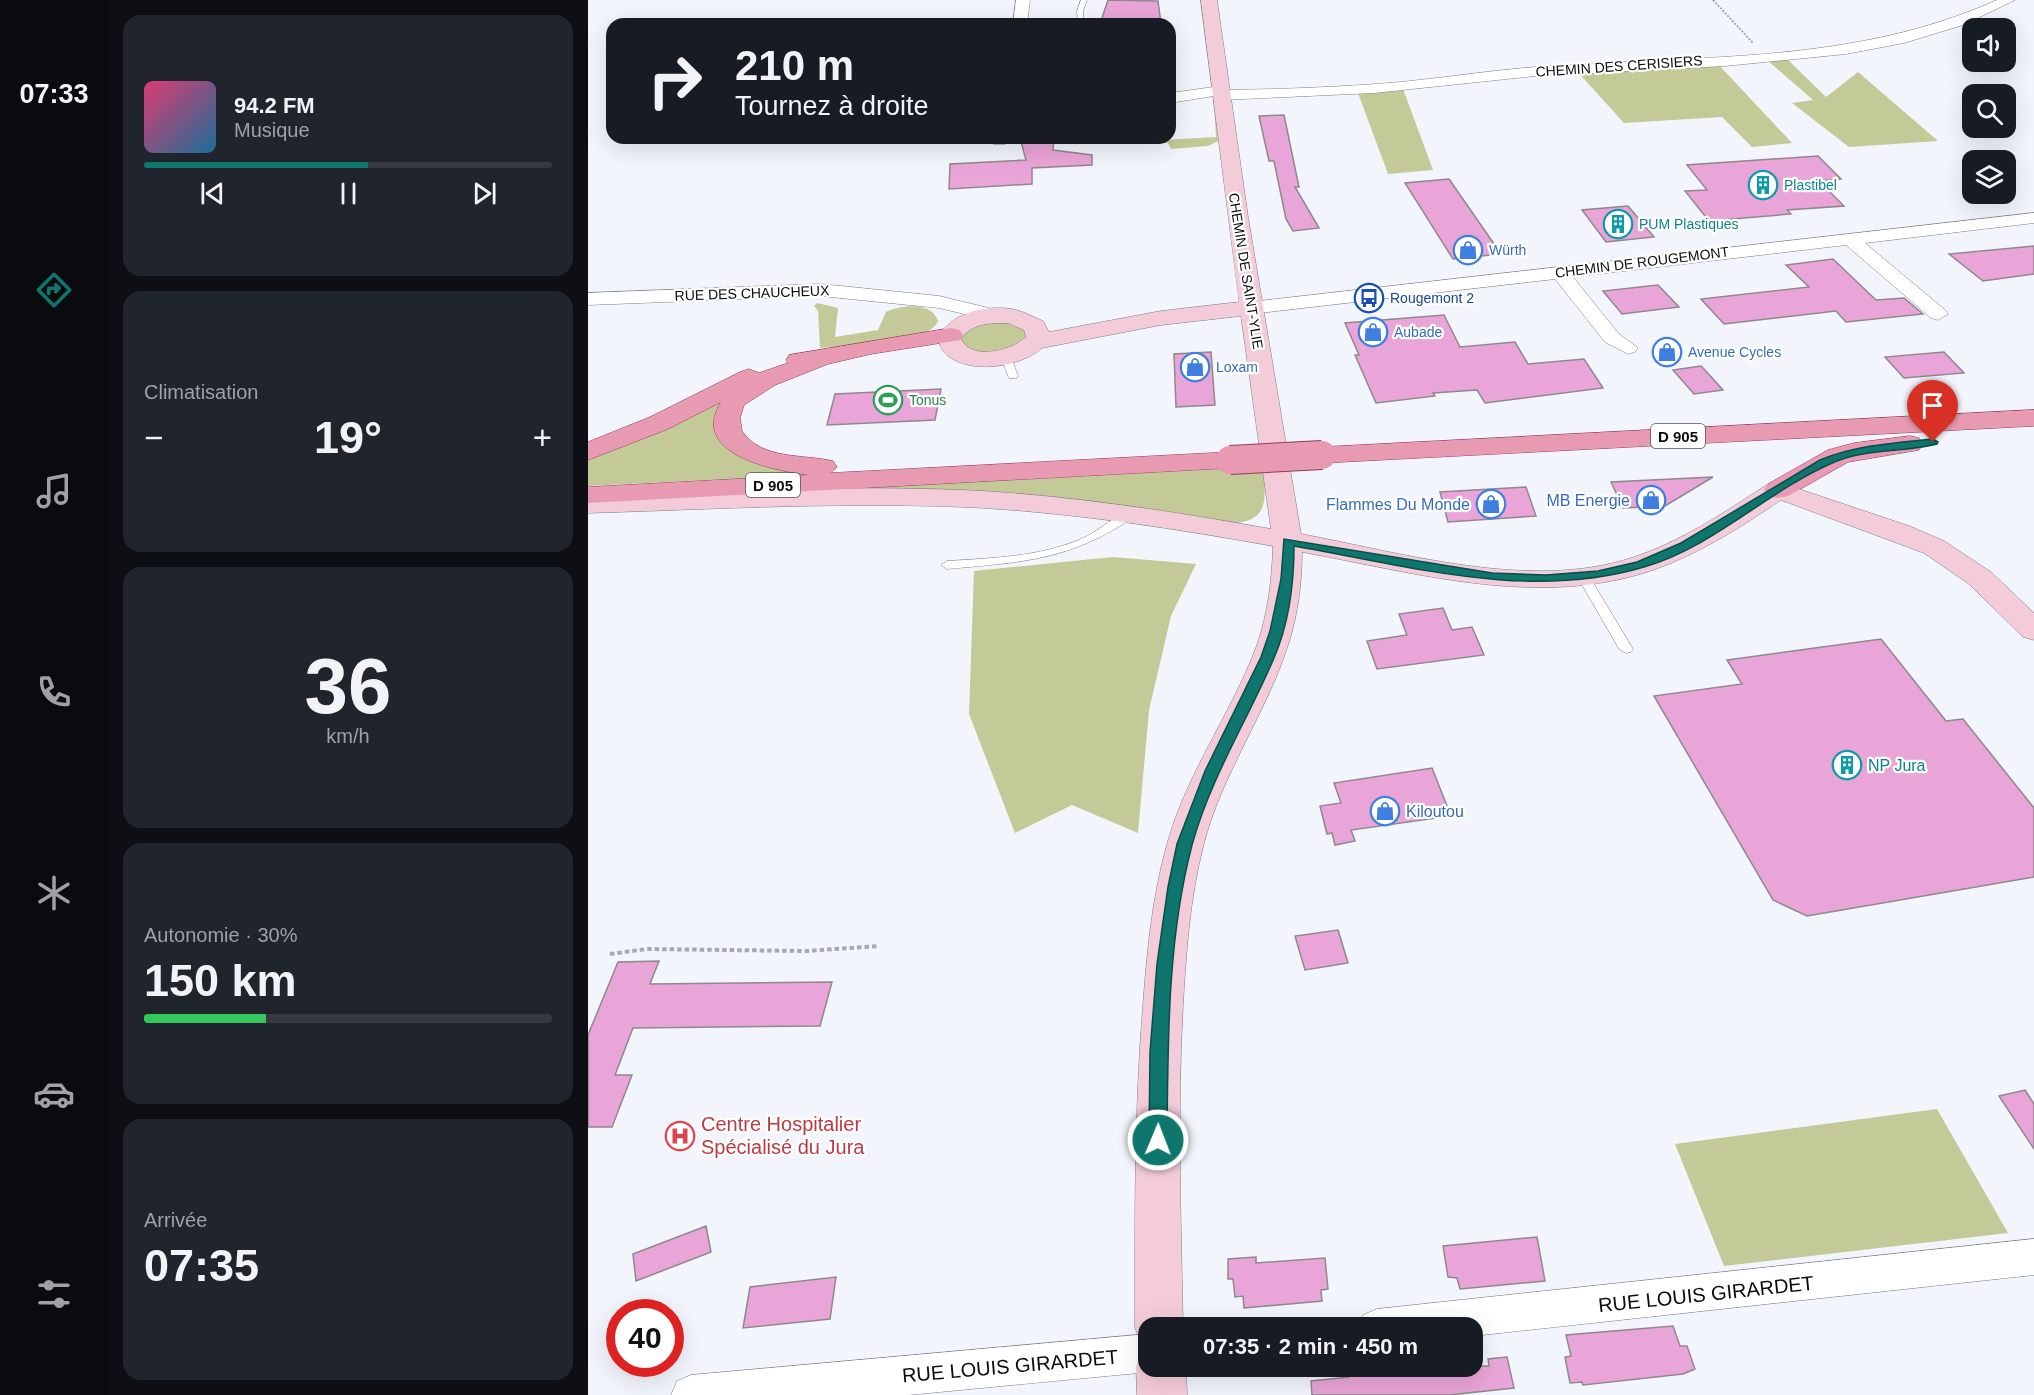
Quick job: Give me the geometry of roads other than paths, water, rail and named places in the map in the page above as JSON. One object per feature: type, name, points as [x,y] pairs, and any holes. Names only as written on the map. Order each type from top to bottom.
[{"type":"main road","points":[[588,452],[659,423],[763,372],[802,359],[833,357],[953,340]]},
{"type":"main road","points":[[833,357],[759,384],[737,398],[731,405],[727,421],[733,440],[765,458],[812,467],[1165,457],[1187,462]]},
{"type":"main road","name":"D 905","points":[[588,495],[2034,418]]},
{"type":"main road","points":[[1778,490],[1824,462],[1854,451],[2034,434]]},
{"type":"street","points":[[1021,18],[1023,0]]},
{"type":"street","name":"CHEMIN DE SAINT-YLIE","points":[[1159,1317],[1159,1052],[1166,964],[1176,887],[1185,844],[1202,797],[1268,657],[1277,631],[1287,579],[1288,542],[1251,308],[1209,0]]},
{"type":"street","name":"CHEMIN DES CERISIERS","points":[[1176,97],[1221,92],[1337,91],[1551,70],[1767,57],[1894,41],[1965,21],[2008,0]]},
{"type":"street","name":"CHEMIN DE ROUGEMONT","points":[[1251,308],[2034,218]]},
{"type":"street","points":[[1850,238],[1938,315]]},
{"type":"street","points":[[1560,272],[1612,338],[1628,348]]},
{"type":"street","name":"RUE DES CHAUCHEUX","points":[[588,300],[821,290],[939,302],[998,316]]},
{"type":"street","name":"RUE DES CHAUCHEUX","points":[[916,301],[941,312],[953,340]]},
{"type":"street","points":[[1034,332],[1028,349],[1010,366],[980,358],[953,340],[970,321],[998,316],[1034,332],[1251,308]]},
{"type":"street","points":[[588,505],[935,499],[1040,504],[1130,515],[1492,576],[1546,578],[1583,576],[1620,570],[1664,556],[1745,512],[1778,490],[1919,539],[1949,556],[1980,578],[2034,630]]},
{"type":"street","points":[[1745,512],[1806,515],[1880,526]]},
{"type":"street","name":"RUE LOUIS GIRARDET","points":[[1479,1317],[2034,1257]]},
{"type":"street","name":"RUE LOUIS GIRARDET","points":[[691,1395],[1138,1354]]},
{"type":"street","points":[[1161,1377],[1162,1395]]},
{"type":"lane","points":[[1081,18],[1083,0]]},
{"type":"lane","points":[[947,565],[1045,555],[1077,547],[1104,534],[1130,515]]},
{"type":"lane","points":[[1583,576],[1626,649]]},
{"type":"place","name":"Plastibel","points":[[1763,185]]},
{"type":"place","name":"PUM Plastiques","points":[[1618,224]]},
{"type":"place","name":"Würth","points":[[1468,250]]},
{"type":"place","name":"Rougemont 2","points":[[1369,298]]},
{"type":"place","name":"Aubade","points":[[1373,332]]},
{"type":"place","name":"Avenue Cycles","points":[[1667,352]]},
{"type":"place","name":"Loxam","points":[[1195,367]]},
{"type":"place","name":"Tonus","points":[[888,400]]},
{"type":"place","name":"MB Energie","points":[[1651,500]]},
{"type":"place","name":"Flammes Du Monde","points":[[1491,504]]},
{"type":"place","name":"NP Jura","points":[[1847,765]]},
{"type":"place","name":"Kiloutou","points":[[1385,811]]},
{"type":"place","name":"Centre Hospitalier Spécialisé du Jura","points":[[680,1136]]}]
